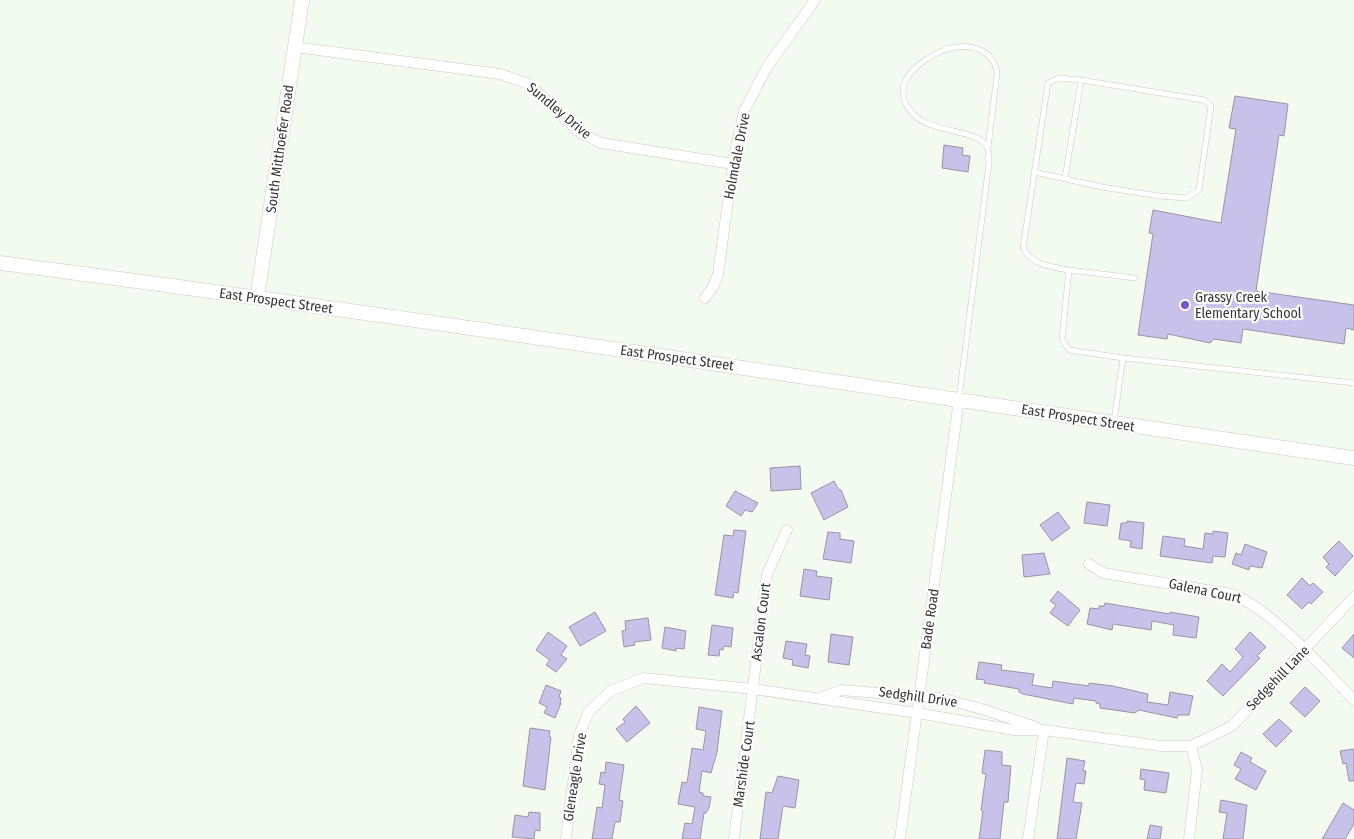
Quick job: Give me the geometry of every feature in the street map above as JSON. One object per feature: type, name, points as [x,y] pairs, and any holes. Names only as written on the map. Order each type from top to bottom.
[{"type":"street","name":"South Mitthoefer Road","points":[[258,298],[302,0]]},
{"type":"street","name":"Holmdale Drive","points":[[705,298],[714,285],[718,274],[733,164],[741,122],[749,98],[767,67],[815,0]]},
{"type":"street","name":"Sundley Drive","points":[[295,46],[500,74],[529,84],[580,132],[601,143],[733,164]]},
{"type":"street","name":"East Prospect Street","points":[[0,263],[959,398],[1114,424],[1354,458]]},
{"type":"street","name":"Bade Road","points":[[900,839],[959,398]]},
{"type":"street","name":"Ascalon Court","points":[[753,689],[767,574],[787,530]]},
{"type":"street","name":"Galena Court","points":[[1089,564],[1103,573],[1232,594],[1248,600],[1305,650],[1354,700]]},
{"type":"street","name":"Sedgehill Lane","points":[[1192,746],[1232,726],[1354,597]]},
{"type":"street","name":"Gleneagle Drive","points":[[566,839],[579,735],[589,711],[610,691],[643,678],[753,689]]},
{"type":"street","name":"Sedghill Drive","points":[[753,689],[917,713],[1014,730],[1044,730],[1161,746],[1192,746]]},
{"type":"street","name":"Marshide Court","points":[[734,839],[753,689]]},
{"type":"street","name":"Sedghill Drive","points":[[820,698],[841,690],[950,700],[1044,730]]},
{"type":"street","points":[[1028,839],[1044,730]]},
{"type":"street","points":[[1189,839],[1198,770],[1192,746]]},
{"type":"lane","points":[[959,398],[989,164],[988,148],[997,74],[996,66],[987,53],[966,46],[948,48],[926,60],[912,72],[904,85],[903,98],[914,116],[930,125],[978,138],[988,148]]},
{"type":"lane","points":[[1034,172],[1102,187],[1159,196],[1186,198],[1199,190],[1211,106],[1204,100],[1081,80],[1058,78],[1048,83],[1034,172],[1023,248],[1028,258],[1046,266],[1135,278]]},
{"type":"lane","points":[[1066,178],[1081,80]]},
{"type":"lane","points":[[1069,270],[1062,339],[1069,350],[1123,358],[1354,382]]},
{"type":"lane","points":[[1114,424],[1123,358]]},
{"type":"building","points":[[1235,96],[1288,104],[1284,136],[1279,135],[1256,291],[1354,305],[1354,330],[1346,328],[1344,344],[1243,329],[1241,343],[1214,339],[1210,343],[1168,334],[1167,339],[1138,335],[1153,234],[1149,233],[1153,210],[1221,223],[1236,129],[1229,128]]},
{"type":"building","points":[[944,145],[963,148],[962,155],[970,156],[968,172],[942,168]]},
{"type":"building","points":[[800,466],[801,489],[771,491],[770,468]]},
{"type":"building","points":[[834,481],[839,490],[841,490],[848,507],[824,520],[811,493]]},
{"type":"building","points":[[735,491],[758,503],[752,512],[745,510],[741,516],[726,506]]},
{"type":"building","points":[[1087,502],[1110,505],[1107,526],[1084,523]]},
{"type":"building","points":[[1058,512],[1070,528],[1052,541],[1040,525]]},
{"type":"building","points":[[1127,521],[1144,523],[1142,549],[1130,547],[1131,541],[1119,539],[1121,523],[1127,523]]},
{"type":"building","points":[[734,530],[746,531],[738,593],[734,592],[733,598],[715,595],[724,535],[733,536]]},
{"type":"building","points":[[1213,531],[1228,533],[1225,557],[1213,556],[1212,563],[1160,556],[1163,536],[1185,539],[1184,546],[1203,549],[1205,533],[1213,534]]},
{"type":"building","points":[[828,532],[840,533],[840,539],[854,541],[851,563],[823,559]]},
{"type":"building","points":[[1339,541],[1353,556],[1335,576],[1326,567],[1329,564],[1323,557]]},
{"type":"building","points":[[1245,544],[1267,552],[1262,568],[1250,566],[1249,570],[1232,564],[1236,553],[1241,555]]},
{"type":"building","points":[[1044,553],[1050,574],[1024,577],[1022,555]]},
{"type":"building","points":[[804,569],[817,571],[816,576],[832,578],[829,600],[800,596]]},
{"type":"building","points":[[1302,578],[1310,586],[1313,583],[1323,592],[1311,604],[1309,602],[1302,609],[1287,595]]},
{"type":"building","points":[[1058,591],[1080,610],[1068,626],[1050,613],[1056,605],[1050,601]]},
{"type":"building","points":[[1105,603],[1199,617],[1196,638],[1173,635],[1174,625],[1152,621],[1151,630],[1113,624],[1112,630],[1087,624],[1090,608],[1099,609],[1099,606],[1104,606]]},
{"type":"building","points":[[595,612],[606,631],[580,646],[569,627]]},
{"type":"building","points":[[648,618],[651,640],[634,642],[635,645],[624,647],[622,631],[626,630],[625,621]]},
{"type":"building","points":[[712,625],[733,628],[731,647],[724,646],[723,650],[720,649],[719,656],[708,655]]},
{"type":"building","points":[[665,627],[686,631],[684,649],[676,648],[676,651],[662,648]]},
{"type":"building","points":[[548,632],[567,646],[561,655],[567,659],[556,672],[546,665],[550,660],[536,650]]},
{"type":"building","points":[[1250,632],[1266,647],[1257,656],[1260,658],[1223,696],[1207,681],[1222,664],[1230,672],[1243,657],[1235,649]]},
{"type":"building","points":[[831,634],[853,637],[849,665],[828,662]]},
{"type":"building","points":[[1354,634],[1354,658],[1342,648]]},
{"type":"building","points":[[786,641],[807,644],[805,655],[810,656],[808,668],[792,665],[793,660],[783,658]]},
{"type":"building","points":[[979,662],[1002,665],[1001,670],[1034,674],[1032,685],[1052,688],[1053,681],[1089,686],[1089,683],[1113,686],[1148,694],[1147,702],[1168,705],[1170,692],[1193,696],[1189,715],[1178,715],[1177,718],[1139,710],[1135,713],[1100,708],[1100,704],[1096,703],[1096,701],[1074,698],[1073,704],[1023,694],[1019,692],[1019,689],[984,683],[985,680],[976,679]]},
{"type":"building","points":[[546,685],[561,691],[559,697],[561,698],[561,703],[555,718],[544,713],[547,707],[539,703]]},
{"type":"building","points":[[1305,687],[1320,701],[1305,717],[1290,703]]},
{"type":"building","points":[[636,706],[650,723],[627,742],[616,729],[625,722],[623,719]]},
{"type":"building","points":[[699,707],[722,711],[717,752],[711,773],[702,771],[699,792],[703,793],[703,796],[711,797],[709,808],[704,813],[700,839],[682,839],[685,823],[692,824],[695,807],[678,804],[682,782],[687,783],[692,748],[703,750],[706,731],[696,729]]},
{"type":"building","points":[[1279,719],[1292,731],[1276,747],[1263,734]]},
{"type":"building","points":[[530,728],[550,731],[549,737],[551,737],[545,790],[523,786]]},
{"type":"building","points":[[1354,749],[1354,781],[1349,781],[1346,763],[1343,764],[1340,751]]},
{"type":"building","points":[[985,750],[1002,752],[1002,765],[1011,766],[1008,802],[1004,802],[1000,839],[979,839],[986,774],[982,773]]},
{"type":"building","points":[[1241,752],[1252,758],[1250,762],[1266,771],[1256,790],[1235,779],[1241,769],[1234,765]]},
{"type":"building","points":[[1067,758],[1085,761],[1083,771],[1086,771],[1084,784],[1076,783],[1073,802],[1082,803],[1076,839],[1057,839]]},
{"type":"building","points":[[606,762],[624,765],[619,800],[623,801],[620,822],[615,822],[612,839],[592,839],[597,807],[602,808],[605,785],[599,784],[601,772],[605,773]]},
{"type":"building","points":[[1141,769],[1169,773],[1166,793],[1144,790],[1145,780],[1140,779]]},
{"type":"building","points":[[778,776],[799,780],[795,808],[783,806],[778,839],[760,839],[766,792],[772,793]]},
{"type":"building","points":[[1221,800],[1247,805],[1243,839],[1223,839],[1227,813],[1219,812]]},
{"type":"building","points":[[1343,803],[1354,810],[1354,824],[1345,839],[1322,839]]},
{"type":"building","points":[[529,812],[540,813],[540,831],[535,830],[534,839],[512,837],[515,815],[528,817]]},
{"type":"building","points":[[1150,825],[1162,827],[1160,839],[1147,839]]},
{"type":"place","name":"Grassy Creek Elementary School","points":[[1185,305]]}]
